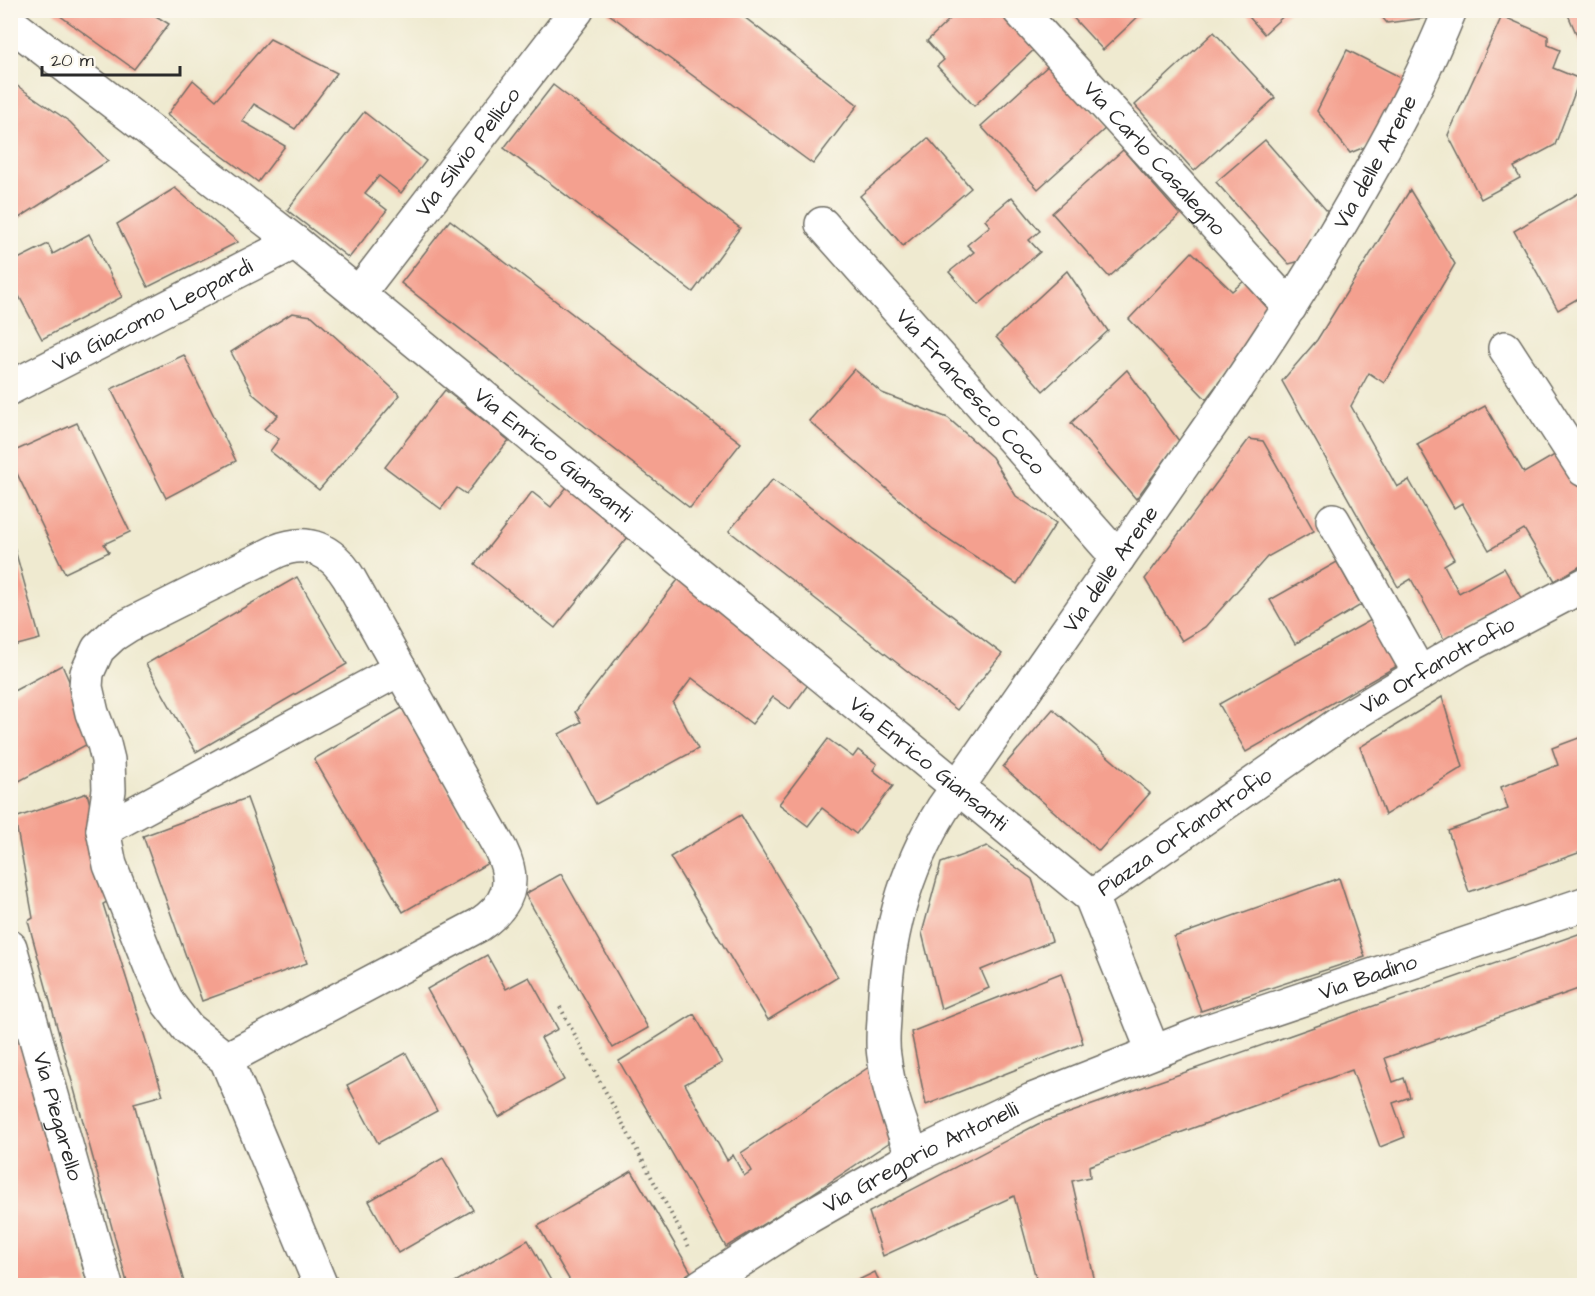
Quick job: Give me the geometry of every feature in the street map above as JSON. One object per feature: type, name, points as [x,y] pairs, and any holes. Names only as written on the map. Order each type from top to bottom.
[{"type":"street","name":"Via Silvio Pellico","points":[[359,293],[577,10]]},
{"type":"street","name":"Via Carlo Casalegno","points":[[1019,10],[1290,307]]},
{"type":"street","name":"Via delle Arene","points":[[914,1157],[890,1092],[884,1057],[885,977],[895,920],[909,876],[932,826],[1290,307],[1390,136],[1432,54],[1450,10]]},
{"type":"street","name":"Via Enrico Giansanti","points":[[10,23],[359,293],[1091,897]]},
{"type":"street","name":"Via Francesco Coco","points":[[822,224],[1118,558]]},
{"type":"street","name":"Via Giacomo Leopardi","points":[[10,388],[295,242]]},
{"type":"street","points":[[1505,348],[1584,471]]},
{"type":"street","points":[[1333,520],[1420,674]]},
{"type":"street","points":[[226,1059],[479,925],[502,906],[508,893],[510,876],[501,850],[343,568],[329,554],[308,546],[295,546],[277,551],[127,626],[98,649],[87,673],[86,687],[87,698],[108,760],[110,790],[103,830],[110,865],[152,970],[168,1003],[188,1029],[226,1059],[321,1286]]},
{"type":"street","name":"Via Orfanotrofio","points":[[1295,754],[1350,716],[1420,674],[1584,585]]},
{"type":"street","points":[[103,830],[400,669]]},
{"type":"street","name":"Piazza Orfanotrofio","points":[[1153,1051],[1091,897],[1295,754]]},
{"type":"street","name":"Via Badino","points":[[1153,1051],[1255,1014],[1584,904]]},
{"type":"street","name":"Via Piegarello","points":[[10,947],[106,1286]]},
{"type":"street","name":"Via Gregorio Antonelli","points":[[704,1284],[801,1221],[914,1157],[1032,1100],[1153,1051]]},
{"type":"path","points":[[560,1007],[704,1284]]},
{"type":"building","points":[[52,10],[154,10],[151,13],[169,24],[134,69]]},
{"type":"building","points":[[611,10],[735,10],[858,105],[813,164],[609,14]]},
{"type":"building","points":[[945,10],[1005,10],[1038,46],[974,106],[937,66],[944,60],[927,41],[950,19],[944,12]]},
{"type":"building","points":[[1066,10],[1145,10],[1103,50]]},
{"type":"building","points":[[1243,10],[1290,10],[1264,34]]},
{"type":"building","points":[[1376,10],[1435,10],[1433,17],[1387,23]]},
{"type":"building","points":[[1566,10],[1584,10],[1584,46],[1582,47]]},
{"type":"building","points":[[1502,16],[1548,36],[1548,45],[1560,50],[1553,68],[1580,79],[1555,145],[1514,167],[1520,178],[1481,199],[1448,135]]},
{"type":"building","points":[[1214,32],[1275,98],[1194,171],[1135,105]]},
{"type":"building","points":[[270,39],[337,73],[295,129],[254,104],[242,121],[285,146],[258,182],[167,115],[193,80],[216,100]]},
{"type":"building","points":[[1347,50],[1408,81],[1377,142],[1350,153],[1317,111]]},
{"type":"building","points":[[1050,64],[1107,127],[1038,189],[981,126]]},
{"type":"building","points":[[10,81],[70,122],[108,161],[16,220],[10,211]]},
{"type":"building","points":[[553,85],[740,228],[693,292],[504,148]]},
{"type":"building","points":[[364,112],[426,161],[401,193],[379,176],[365,193],[387,210],[349,258],[287,210]]},
{"type":"building","points":[[928,138],[971,188],[903,246],[860,196]]},
{"type":"building","points":[[1265,140],[1327,211],[1304,260],[1289,264],[1216,182]]},
{"type":"building","points":[[1123,150],[1180,215],[1109,277],[1052,213]]},
{"type":"building","points":[[175,188],[238,242],[148,287],[117,224]]},
{"type":"building","points":[[1410,190],[1455,264],[1384,383],[1369,373],[1351,406],[1397,487],[1409,480],[1454,559],[1444,565],[1459,593],[1504,568],[1521,598],[1445,641],[1411,579],[1398,587],[1282,381],[1317,340]]},
{"type":"building","points":[[1584,190],[1584,295],[1558,310],[1514,231]]},
{"type":"building","points":[[1012,197],[1040,231],[1029,240],[1040,252],[978,305],[949,272],[974,252],[967,245],[990,226],[985,220]]},
{"type":"building","points":[[450,220],[741,443],[690,508],[401,283]]},
{"type":"building","points":[[89,234],[122,297],[42,339],[10,279],[10,263],[48,244],[53,254]]},
{"type":"building","points":[[1192,252],[1232,291],[1249,277],[1276,309],[1206,399],[1129,319]]},
{"type":"building","points":[[1067,271],[1108,331],[1043,391],[996,337]]},
{"type":"building","points":[[292,313],[312,316],[400,395],[319,490],[270,451],[279,439],[264,429],[278,415],[253,394],[231,352]]},
{"type":"building","points":[[184,355],[236,461],[166,498],[111,389]]},
{"type":"building","points":[[854,369],[882,393],[948,418],[992,457],[1016,496],[1056,523],[1017,584],[933,529],[809,421]]},
{"type":"building","points":[[1127,370],[1179,441],[1136,499],[1071,423]]},
{"type":"building","points":[[445,390],[509,440],[466,494],[457,488],[441,509],[385,467]]},
{"type":"building","points":[[1485,406],[1524,473],[1563,450],[1584,487],[1584,564],[1555,581],[1524,529],[1489,550],[1462,503],[1454,508],[1417,444]]},
{"type":"building","points":[[77,423],[130,532],[104,544],[109,552],[65,573],[10,459],[10,453]]},
{"type":"building","points":[[1249,439],[1263,441],[1314,531],[1267,557],[1205,627],[1182,641],[1145,579]]},
{"type":"building","points":[[773,479],[1002,654],[957,710],[729,531]]},
{"type":"building","points":[[570,483],[632,532],[555,628],[475,564],[532,492],[551,507]]},
{"type":"building","points":[[10,532],[40,639],[10,647]]},
{"type":"building","points":[[1337,562],[1361,605],[1295,644],[1270,600]]},
{"type":"building","points":[[684,572],[816,674],[790,709],[773,697],[752,724],[692,678],[673,703],[698,749],[596,804],[559,734],[581,722],[575,712]]},
{"type":"building","points":[[297,577],[347,664],[196,752],[146,664]]},
{"type":"building","points":[[1371,620],[1397,666],[1246,752],[1219,704]]},
{"type":"building","points":[[62,665],[95,740],[10,786],[10,693]]},
{"type":"building","points":[[1442,697],[1463,767],[1385,815],[1360,747]]},
{"type":"building","points":[[402,708],[490,862],[403,912],[314,759]]},
{"type":"building","points":[[1053,709],[1150,793],[1099,851],[1003,767]]},
{"type":"building","points":[[1584,736],[1584,851],[1469,892],[1448,831],[1508,809],[1501,787],[1558,765],[1552,748]]},
{"type":"building","points":[[828,739],[853,757],[858,750],[877,764],[873,770],[893,786],[856,834],[822,808],[808,826],[779,804]]},
{"type":"building","points":[[87,793],[114,898],[103,904],[163,1095],[134,1103],[185,1286],[128,1286],[28,921],[33,918],[15,818]]},
{"type":"building","points":[[247,798],[307,963],[202,1001],[143,836]]},
{"type":"building","points":[[741,815],[838,977],[768,1020],[670,857]]},
{"type":"building","points":[[987,846],[1032,879],[1052,941],[981,970],[989,988],[941,1009],[922,933],[941,863]]},
{"type":"building","points":[[561,874],[648,1028],[613,1048],[525,894]]},
{"type":"building","points":[[1339,878],[1365,957],[1201,1011],[1174,937]]},
{"type":"building","points":[[1584,932],[1584,987],[1385,1058],[1393,1082],[1404,1078],[1410,1097],[1393,1103],[1405,1137],[1380,1147],[1352,1070],[1089,1166],[1090,1177],[1072,1181],[1096,1286],[1038,1286],[1014,1196],[883,1256],[869,1212],[1038,1124]]},
{"type":"building","points":[[487,955],[506,989],[529,977],[558,1029],[541,1038],[564,1080],[499,1117],[427,989]]},
{"type":"building","points":[[1061,973],[1083,1043],[926,1105],[911,1032]]},
{"type":"building","points":[[11,1008],[88,1286],[16,1286],[10,1266]]},
{"type":"building","points":[[694,1014],[722,1063],[685,1084],[727,1160],[733,1155],[744,1176],[751,1171],[741,1153],[875,1063],[893,1140],[806,1198],[726,1247],[619,1061]]},
{"type":"building","points":[[406,1053],[437,1111],[378,1143],[347,1085]]},
{"type":"building","points":[[443,1158],[473,1210],[398,1253],[369,1201]]},
{"type":"building","points":[[632,1171],[691,1272],[669,1286],[573,1286],[538,1226]]},
{"type":"building","points":[[528,1240],[554,1286],[448,1286]]},
{"type":"building","points":[[875,1272],[881,1286],[846,1286]]}]
